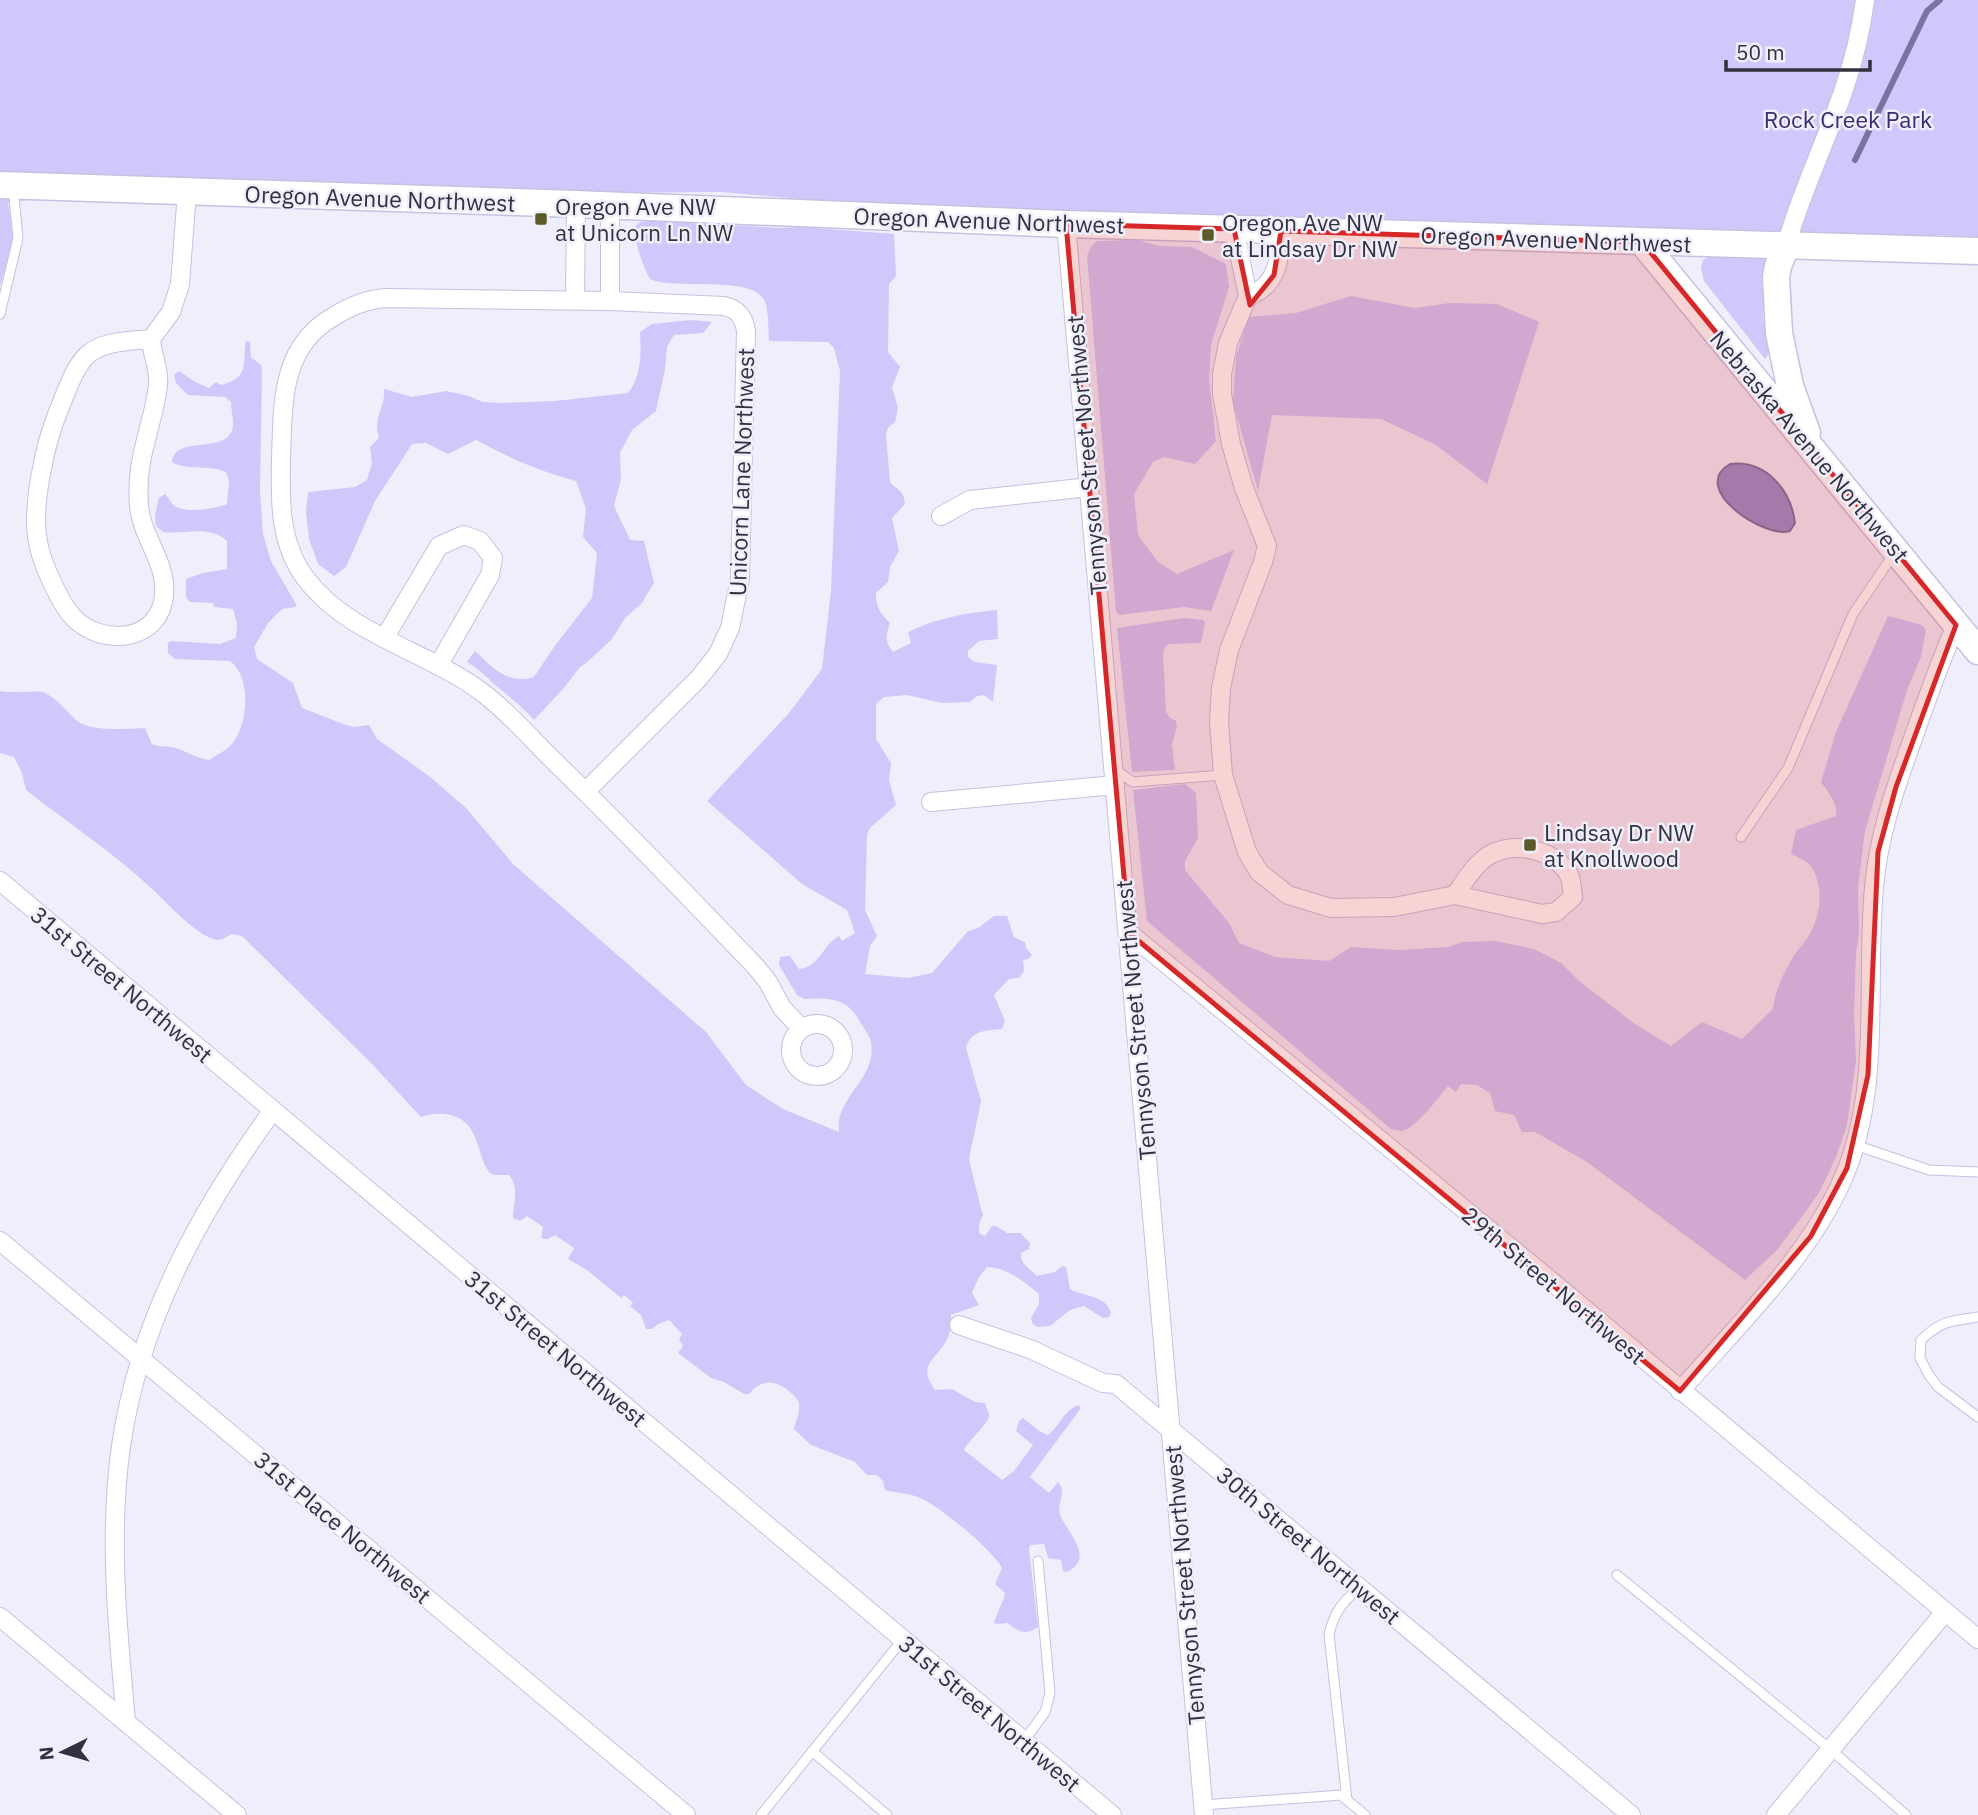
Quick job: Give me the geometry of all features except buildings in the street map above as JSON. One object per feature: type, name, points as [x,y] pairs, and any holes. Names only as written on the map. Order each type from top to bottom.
[{"type":"street","points":[[1814,451],[1790,386],[1782,354],[1776,277],[1803,192],[1844,89],[1857,46],[1865,0]]},
{"type":"street","name":"Oregon Avenue Northwest","points":[[7,185],[610,205],[1066,225],[1978,251]]},
{"type":"street","points":[[151,339],[158,371],[158,385],[140,455],[138,490],[143,523],[161,565],[164,596],[158,617],[148,628],[125,636],[106,635],[91,630],[78,621],[64,604],[38,545],[37,503],[50,434],[80,363],[95,348],[106,343],[151,339],[171,312],[180,284],[187,191]]},
{"type":"street","points":[[575,300],[576,204]]},
{"type":"street","points":[[610,205],[610,301]]},
{"type":"street","name":"Tennyson Street Northwest","points":[[1066,225],[1204,1810]]},
{"type":"street","points":[[1234,229],[1248,296],[1228,343],[1222,374],[1222,394],[1237,466],[1267,546],[1229,650],[1221,688],[1219,721],[1223,775],[1230,802],[1247,852],[1259,872],[1288,895],[1331,908],[1394,907],[1455,895],[1542,914],[1556,912],[1573,897],[1571,877],[1560,863],[1545,852],[1513,848],[1491,854],[1472,871],[1455,895]]},
{"type":"street","points":[[1248,296],[1260,292],[1273,275],[1281,257],[1281,231]]},
{"type":"street","name":"Nebraska Avenue Northwest","points":[[1642,242],[1978,651]]},
{"type":"street","name":"Unicorn Lane Northwest","points":[[586,791],[699,678],[713,661],[730,628],[740,579],[745,323],[737,311],[724,306],[610,301],[387,298],[369,300],[346,309],[326,320],[310,334],[287,376],[280,496],[287,540],[301,572],[316,590],[341,611],[474,686],[495,703],[586,791],[756,967],[768,982],[782,1008],[801,1028]]},
{"type":"street","points":[[941,516],[970,500],[1089,487]]},
{"type":"street","points":[[385,637],[439,546],[464,535],[480,541],[493,558],[490,575],[438,666]]},
{"type":"street","points":[[1680,1391],[1786,1270],[1811,1236],[1842,1182],[1855,1146],[1868,1075],[1871,929],[1878,852],[1896,787],[1956,625]]},
{"type":"street","points":[[931,802],[1114,777]]},
{"type":"street","name":"31st Street Northwest","points":[[0,881],[1112,1815]]},
{"type":"street","name":"29th Street Northwest","points":[[1129,933],[1978,1639]]},
{"type":"street","points":[[126,1722],[118,1619],[117,1500],[125,1422],[141,1358],[184,1250],[214,1197],[272,1110]]},
{"type":"street","name":"31st Place Northwest","points":[[0,1241],[686,1815]]},
{"type":"street","name":"30th Street Northwest","points":[[959,1325],[1030,1349],[1103,1383],[1116,1384],[1632,1815]]},
{"type":"street","points":[[1776,1815],[1945,1612]]},
{"type":"street","points":[[0,1617],[237,1815]]},
{"type":"lane","points":[[0,314],[19,225],[7,185]]},
{"type":"lane","points":[[1741,837],[1788,768],[1853,614],[1896,551]]},
{"type":"lane","points":[[1114,777],[1133,782],[1223,775]]},
{"type":"lane","points":[[1855,1146],[1929,1170],[1978,1172]]},
{"type":"lane","points":[[1978,1317],[1945,1322],[1930,1332],[1921,1340],[1920,1358],[1938,1387],[1978,1417]]},
{"type":"lane","points":[[1024,1741],[1045,1712],[1050,1693],[1038,1561]]},
{"type":"lane","points":[[1618,1575],[1906,1815]]},
{"type":"lane","points":[[1348,1800],[1329,1634],[1339,1606],[1359,1587]]},
{"type":"lane","points":[[761,1815],[903,1639]]},
{"type":"lane","points":[[812,1751],[887,1815]]},
{"type":"lane","points":[[1204,1810],[1341,1795],[1366,1815]]},
{"type":"highlighted area","points":[[1066,224],[1234,229],[1250,305],[1274,275],[1281,231],[1642,242],[1956,625],[1896,787],[1878,852],[1868,1075],[1847,1168],[1811,1236],[1680,1391],[1129,933]]},
{"type":"green space","name":"Rock Creek Park","points":[[0,0],[1978,0],[1978,237],[1938,235],[1902,240],[907,208],[721,192],[546,193],[149,181],[8,203],[15,238],[0,286]]},
{"type":"green space","points":[[640,222],[894,234],[896,276],[889,284],[888,352],[900,367],[892,387],[898,408],[895,422],[888,428],[886,435],[890,482],[902,493],[905,504],[892,518],[899,551],[890,567],[888,582],[876,593],[876,602],[890,623],[887,641],[893,652],[911,643],[908,632],[919,627],[951,617],[997,610],[998,639],[979,641],[968,651],[968,657],[974,662],[997,665],[993,702],[984,695],[977,696],[970,702],[942,703],[907,695],[884,697],[876,704],[876,739],[891,763],[889,780],[896,805],[870,828],[867,834],[865,910],[877,936],[870,946],[865,974],[908,978],[932,973],[968,931],[978,928],[994,916],[1007,916],[1014,937],[1025,942],[1032,955],[1023,960],[1024,971],[1019,978],[1009,979],[994,995],[1005,1021],[1002,1029],[975,1035],[966,1048],[981,1101],[969,1159],[983,1215],[979,1231],[985,1236],[992,1226],[996,1226],[1007,1233],[1020,1233],[1030,1243],[1029,1249],[1021,1253],[1021,1258],[1037,1276],[1055,1272],[1062,1266],[1066,1267],[1070,1289],[1100,1300],[1111,1313],[1109,1317],[1103,1318],[1084,1306],[1070,1310],[1050,1326],[1037,1327],[1031,1318],[1039,1304],[1039,1294],[1008,1273],[987,1267],[972,1293],[979,1305],[951,1315],[949,1335],[928,1367],[927,1373],[935,1390],[952,1389],[975,1402],[985,1403],[988,1418],[964,1450],[1002,1480],[1014,1471],[1033,1445],[1016,1431],[1019,1421],[1023,1418],[1048,1435],[1069,1411],[1078,1405],[1081,1408],[1030,1477],[1049,1493],[1058,1482],[1061,1486],[1060,1514],[1076,1544],[1079,1560],[1066,1572],[1063,1571],[1061,1560],[1048,1558],[1044,1544],[1030,1545],[1038,1627],[1026,1632],[1019,1631],[1008,1623],[994,1622],[1005,1593],[995,1584],[1002,1568],[988,1550],[963,1528],[926,1501],[885,1490],[883,1481],[877,1475],[867,1475],[855,1462],[811,1445],[794,1429],[799,1402],[782,1386],[775,1383],[762,1384],[749,1394],[744,1394],[711,1378],[678,1353],[683,1346],[679,1339],[682,1334],[669,1320],[652,1329],[646,1329],[641,1315],[630,1306],[633,1303],[624,1295],[621,1298],[587,1270],[568,1259],[574,1248],[555,1235],[548,1239],[541,1237],[543,1227],[527,1216],[520,1221],[513,1218],[515,1191],[512,1180],[509,1175],[494,1175],[489,1172],[474,1135],[465,1122],[444,1114],[421,1117],[371,1063],[242,936],[232,934],[216,940],[196,930],[120,862],[26,790],[14,757],[0,753],[0,691],[43,692],[82,724],[109,729],[145,728],[152,744],[175,748],[209,760],[230,746],[237,736],[244,714],[245,689],[237,668],[230,661],[175,659],[168,653],[168,643],[171,641],[220,644],[236,638],[237,623],[233,609],[214,607],[213,603],[190,602],[186,598],[186,579],[227,569],[227,541],[205,531],[163,532],[156,526],[155,515],[159,498],[165,494],[174,506],[187,510],[202,510],[227,504],[229,481],[226,472],[172,462],[175,454],[182,449],[219,442],[227,437],[233,427],[231,402],[225,397],[188,395],[176,383],[174,375],[179,371],[209,388],[216,382],[221,385],[230,382],[241,374],[246,341],[250,342],[251,357],[261,365],[262,370],[260,491],[263,534],[271,561],[296,604],[296,607],[282,609],[268,623],[254,647],[257,659],[293,683],[302,708],[346,725],[369,725],[377,739],[429,776],[466,808],[514,865],[706,1032],[746,1085],[783,1109],[839,1132],[839,1119],[843,1108],[869,1064],[872,1052],[870,1039],[854,1012],[842,1003],[828,999],[804,999],[797,995],[779,965],[780,957],[790,956],[799,969],[806,968],[839,936],[842,941],[855,933],[847,910],[802,884],[707,801],[789,713],[822,669],[831,591],[840,371],[834,348],[828,342],[769,341],[768,316],[765,302],[759,293],[732,286],[678,284],[650,279],[639,254],[635,227]]},
{"type":"green space","points":[[1137,240],[1161,246],[1192,247],[1226,264],[1229,287],[1211,345],[1209,378],[1216,441],[1195,464],[1164,457],[1153,462],[1134,494],[1138,535],[1158,562],[1177,574],[1234,550],[1211,611],[1184,607],[1119,615],[1116,611],[1087,256],[1097,241]]},
{"type":"green space","points":[[1759,255],[1764,258],[1765,264],[1763,316],[1769,354],[1765,359],[1704,281],[1701,267],[1703,260],[1710,256]]},
{"type":"green space","points":[[1351,296],[1415,308],[1450,303],[1497,304],[1539,322],[1487,484],[1436,445],[1381,419],[1272,415],[1258,491],[1233,402],[1236,356],[1249,317],[1296,313]]},
{"type":"green space","points":[[690,320],[712,322],[703,333],[674,335],[667,347],[656,411],[632,430],[620,453],[621,479],[614,506],[630,540],[644,541],[654,583],[641,604],[625,618],[612,639],[580,667],[534,720],[467,662],[475,651],[495,669],[509,677],[534,677],[592,598],[597,553],[583,537],[586,509],[576,481],[525,464],[476,440],[448,454],[426,443],[412,444],[375,501],[346,567],[334,576],[318,564],[309,539],[306,512],[308,492],[355,487],[367,480],[372,463],[370,447],[379,438],[377,424],[384,389],[412,397],[446,391],[483,402],[499,403],[555,401],[628,393],[638,372],[640,332],[652,324]]},
{"type":"green space","points":[[1888,616],[1922,625],[1926,630],[1921,657],[1907,690],[1865,831],[1858,888],[1859,933],[1854,1015],[1856,1060],[1847,1125],[1821,1189],[1778,1249],[1745,1280],[1587,1162],[1535,1132],[1522,1132],[1514,1115],[1495,1111],[1490,1093],[1477,1085],[1461,1084],[1456,1092],[1448,1086],[1427,1112],[1408,1129],[1391,1129],[1147,921],[1133,790],[1185,784],[1196,793],[1198,838],[1185,861],[1185,870],[1229,923],[1239,943],[1275,957],[1329,961],[1351,947],[1399,950],[1495,941],[1534,949],[1561,963],[1579,981],[1635,1024],[1671,1046],[1702,1022],[1742,1039],[1773,1009],[1783,976],[1816,920],[1820,901],[1818,882],[1810,865],[1791,854],[1796,830],[1836,816],[1834,802],[1821,782],[1836,732]]},
{"type":"green space","points":[[1184,618],[1203,620],[1205,623],[1201,643],[1169,644],[1163,653],[1166,712],[1176,721],[1177,726],[1172,744],[1175,770],[1132,772],[1117,628]]},
{"type":"shaded area","points":[[1730,464],[1755,467],[1774,480],[1782,489],[1793,511],[1795,523],[1790,531],[1778,531],[1749,520],[1724,498],[1718,486],[1719,474]]},
{"type":"waterway","points":[[1855,160],[1927,11],[1940,0]]},
{"type":"place","name":"Oregon Ave NW at Unicorn Ln NW","points":[[541,219]]},
{"type":"place","name":"Oregon Ave NW at Lindsay Dr NW","points":[[1208,235]]},
{"type":"place","name":"Lindsay Dr NW at Knollwood","points":[[1530,845]]}]
